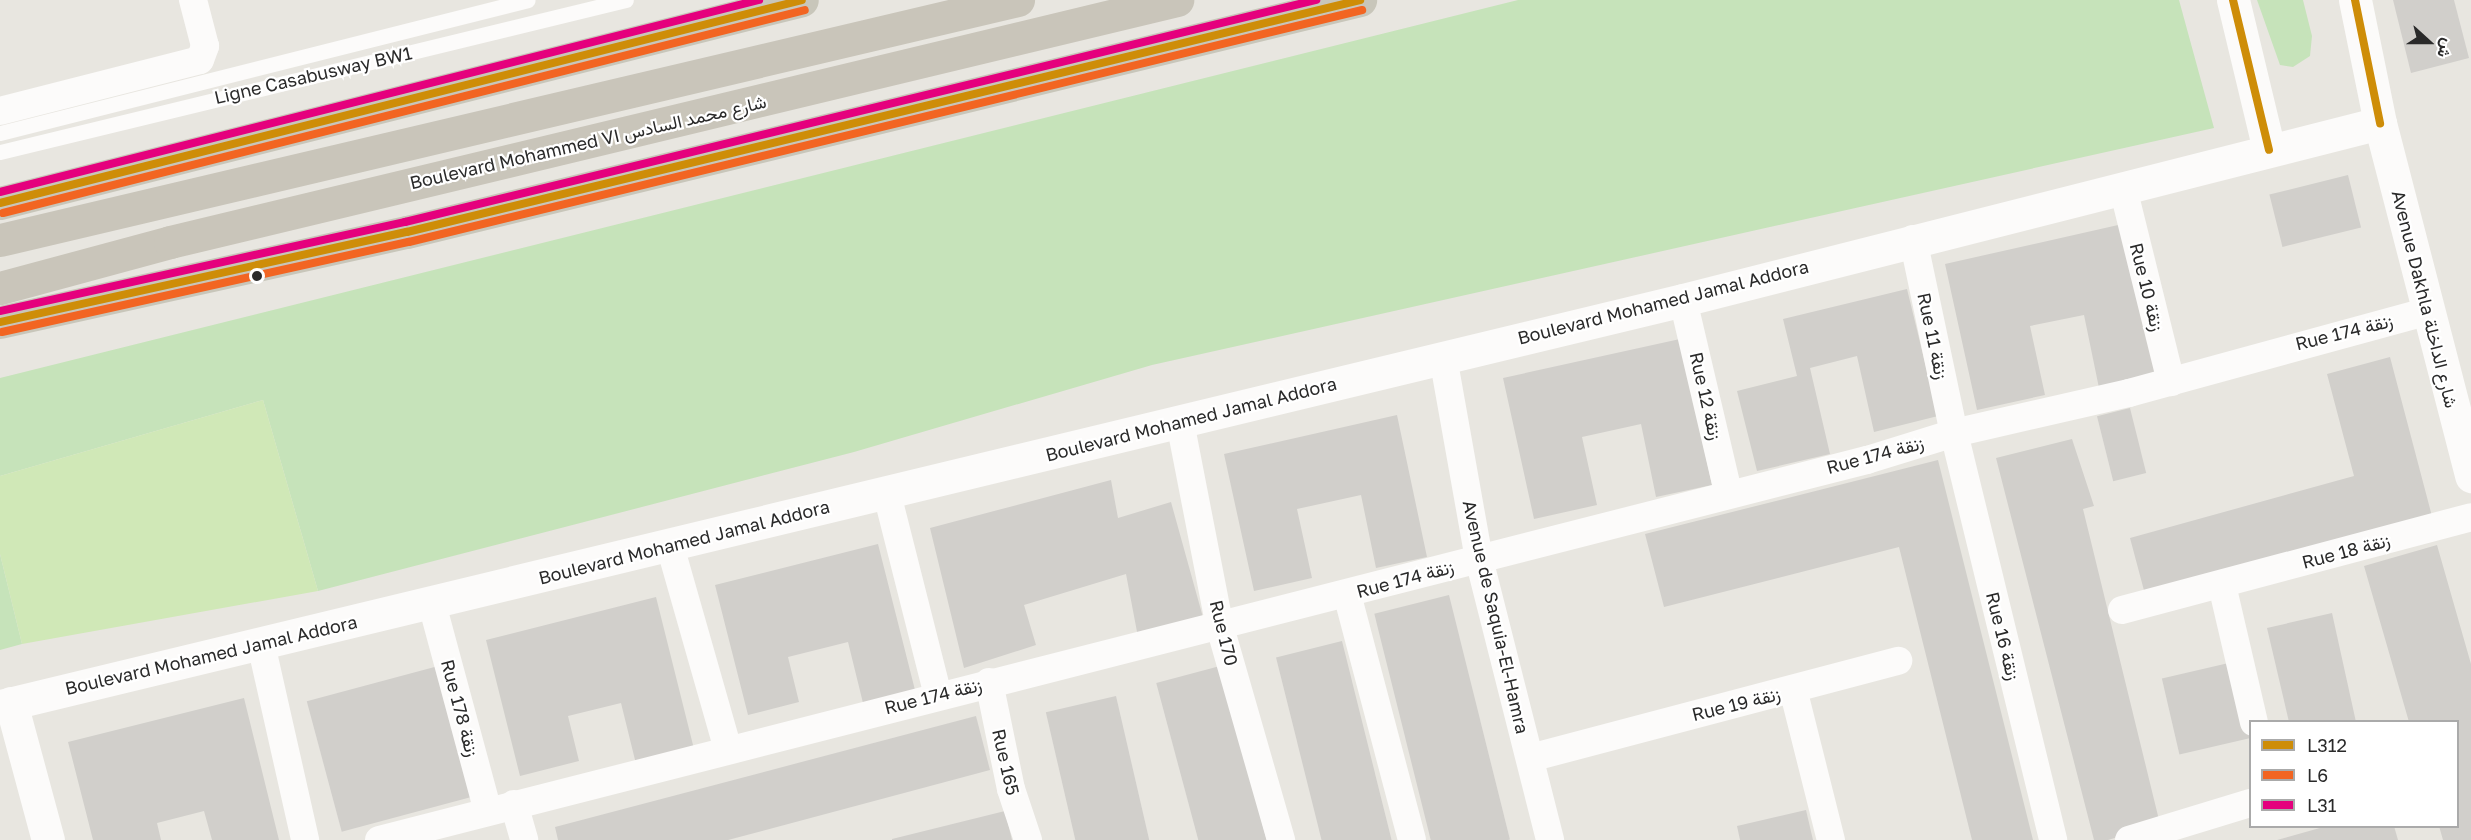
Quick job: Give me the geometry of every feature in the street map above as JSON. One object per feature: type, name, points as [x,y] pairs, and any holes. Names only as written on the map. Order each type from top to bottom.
[{"type":"highway","points":[[0,240],[1018,0]]},
{"type":"highway","name":"Boulevard Mohammed VI شارع محمد السادس","points":[[0,288],[170,242],[1177,0]]},
{"type":"main road","points":[[0,203],[802,0]]},
{"type":"main road","points":[[0,322],[407,232],[1360,0]]},
{"type":"street","points":[[0,111],[200,60],[205,46],[193,0]]},
{"type":"street","points":[[2233,0],[2269,150]]},
{"type":"street","name":"Avenue Dakhla شارع الداخلة","points":[[2355,0],[2380,123],[2471,476]]},
{"type":"street","name":"Boulevard Mohamed Jamal Addora","points":[[5,704],[432,604],[670,546],[734,526],[887,494],[1683,300],[1913,239],[2124,192],[2269,150],[2380,123]]},
{"type":"street","name":"Rue 10 زنقة","points":[[2124,192],[2171,382]]},
{"type":"street","name":"Rue 11 زنقة","points":[[1913,239],[1954,433]]},
{"type":"street","name":"Rue 12 زنقة","points":[[1683,300],[1728,492]]},
{"type":"street","name":"Rue 174 زنقة","points":[[379,840],[989,682],[1220,627],[1728,492],[1867,460],[1954,433],[2171,382],[2428,311]]},
{"type":"street","name":"Avenue de Saquia-El-Hamra","points":[[1443,357],[1479,559],[1550,840]]},
{"type":"street","name":"Rue 170","points":[[1180,422],[1220,627],[1281,840]]},
{"type":"street","name":"Rue 16 زنقة","points":[[1954,433],[2053,840]]},
{"type":"street","points":[[887,494],[938,695]]},
{"type":"street","name":"Rue 18 زنقة","points":[[2122,610],[2471,517]]},
{"type":"street","points":[[670,546],[728,749]]},
{"type":"street","points":[[2222,585],[2254,720]]},
{"type":"street","points":[[1347,594],[1412,840]]},
{"type":"street","name":"Rue 178 زنقة","points":[[432,604],[501,808],[524,840]]},
{"type":"street","points":[[261,644],[305,840]]},
{"type":"street","points":[[1793,689],[1899,661]]},
{"type":"street","name":"Rue 165","points":[[989,682],[1011,789],[1028,840]]},
{"type":"street","name":"Rue 19 زنقة","points":[[1530,758],[1793,689],[1831,840]]},
{"type":"street","points":[[5,704],[48,840]]},
{"type":"street","points":[[2129,840],[2249,803]]},
{"type":"lane","name":"Ligne Casabusway BW1","points":[[0,133],[528,0]]},
{"type":"lane","name":"Ligne Casabusway BW1","points":[[0,152],[626,0]]},
{"type":"green space","points":[[1518,0],[2179,0],[2214,128],[1152,365],[854,452],[318,591],[263,400],[0,476],[0,378]]},
{"type":"green space","points":[[2257,0],[2303,0],[2312,36],[2310,56],[2293,67],[2280,65]]},
{"type":"green space","points":[[263,400],[318,591],[22,644],[0,554],[0,476]]},
{"type":"green space","points":[[0,554],[22,644],[0,650]]},
{"type":"building","points":[[2393,0],[2454,0],[2469,58],[2411,73]]},
{"type":"building","points":[[2348,175],[2361,227],[2282,247],[2269,195]]},
{"type":"building","points":[[2127,223],[2160,374],[2099,388],[2084,315],[2030,326],[2045,395],[1977,410],[1945,264]]},
{"type":"building","points":[[1907,289],[1938,416],[1874,432],[1857,356],[1810,368],[1830,454],[1757,471],[1737,391],[1797,376],[1783,319]]},
{"type":"building","points":[[1680,339],[1712,485],[1656,497],[1641,424],[1582,437],[1597,505],[1534,519],[1503,378]]},
{"type":"building","points":[[2390,357],[2433,520],[2146,598],[2130,538],[2354,476],[2327,374]]},
{"type":"building","points":[[2130,408],[2146,473],[2113,481],[2097,416]]},
{"type":"building","points":[[1397,415],[1427,557],[1376,568],[1361,495],[1297,509],[1312,578],[1254,591],[1224,454]]},
{"type":"building","points":[[2072,439],[2094,506],[2083,509],[2160,824],[2108,840],[2094,840],[1996,458]]},
{"type":"building","points":[[1938,460],[2033,840],[1972,840],[1899,547],[1664,607],[1645,534]]},
{"type":"building","points":[[1111,480],[1118,518],[1171,502],[1204,621],[1138,637],[1126,574],[1024,605],[1036,645],[964,668],[930,528]]},
{"type":"building","points":[[878,544],[915,690],[863,703],[848,642],[788,657],[799,702],[748,715],[715,585]]},
{"type":"building","points":[[2437,545],[2471,664],[2471,840],[2443,840],[2440,828],[2459,828],[2459,720],[2408,720],[2364,566]]},
{"type":"building","points":[[1449,595],[1510,840],[1431,840],[1374,614]]},
{"type":"building","points":[[656,597],[694,749],[636,764],[621,703],[568,716],[579,761],[520,776],[486,640]]},
{"type":"building","points":[[2332,613],[2356,720],[2289,720],[2267,628]]},
{"type":"building","points":[[1342,641],[1392,840],[1322,840],[1276,657]]},
{"type":"building","points":[[2233,662],[2249,738],[2179,754],[2162,678]]},
{"type":"building","points":[[442,665],[477,795],[342,832],[307,701]]},
{"type":"building","points":[[1220,666],[1267,840],[1198,840],[1156,683]]},
{"type":"building","points":[[1116,696],[1149,840],[1075,840],[1046,712]]},
{"type":"building","points":[[244,698],[279,840],[212,840],[204,811],[157,823],[161,840],[93,840],[68,742]]},
{"type":"building","points":[[976,716],[990,770],[728,840],[558,840],[555,827]]},
{"type":"building","points":[[1806,810],[1813,840],[1740,840],[1737,826]]},
{"type":"building","points":[[1005,811],[1012,840],[892,840],[892,839]]},
{"type":"building","points":[[2320,828],[2395,828],[2398,840],[2277,840]]},
{"type":"transit line","name":"L31","points":[[0,192],[759,0]]},
{"type":"transit line","name":"L312","points":[[0,203],[802,0]]},
{"type":"transit line","name":"L31","points":[[0,311],[405,222],[1316,0]]},
{"type":"transit line","name":"L312","points":[[0,322],[407,232],[1360,0]]},
{"type":"transit line","name":"L312","points":[[2233,0],[2269,150]]},
{"type":"transit line","name":"L312","points":[[2355,0],[2380,123]]},
{"type":"transit line","name":"L6","points":[[3,213],[805,10]]},
{"type":"transit line","name":"L6","points":[[2,332],[409,242],[1362,10]]}]
